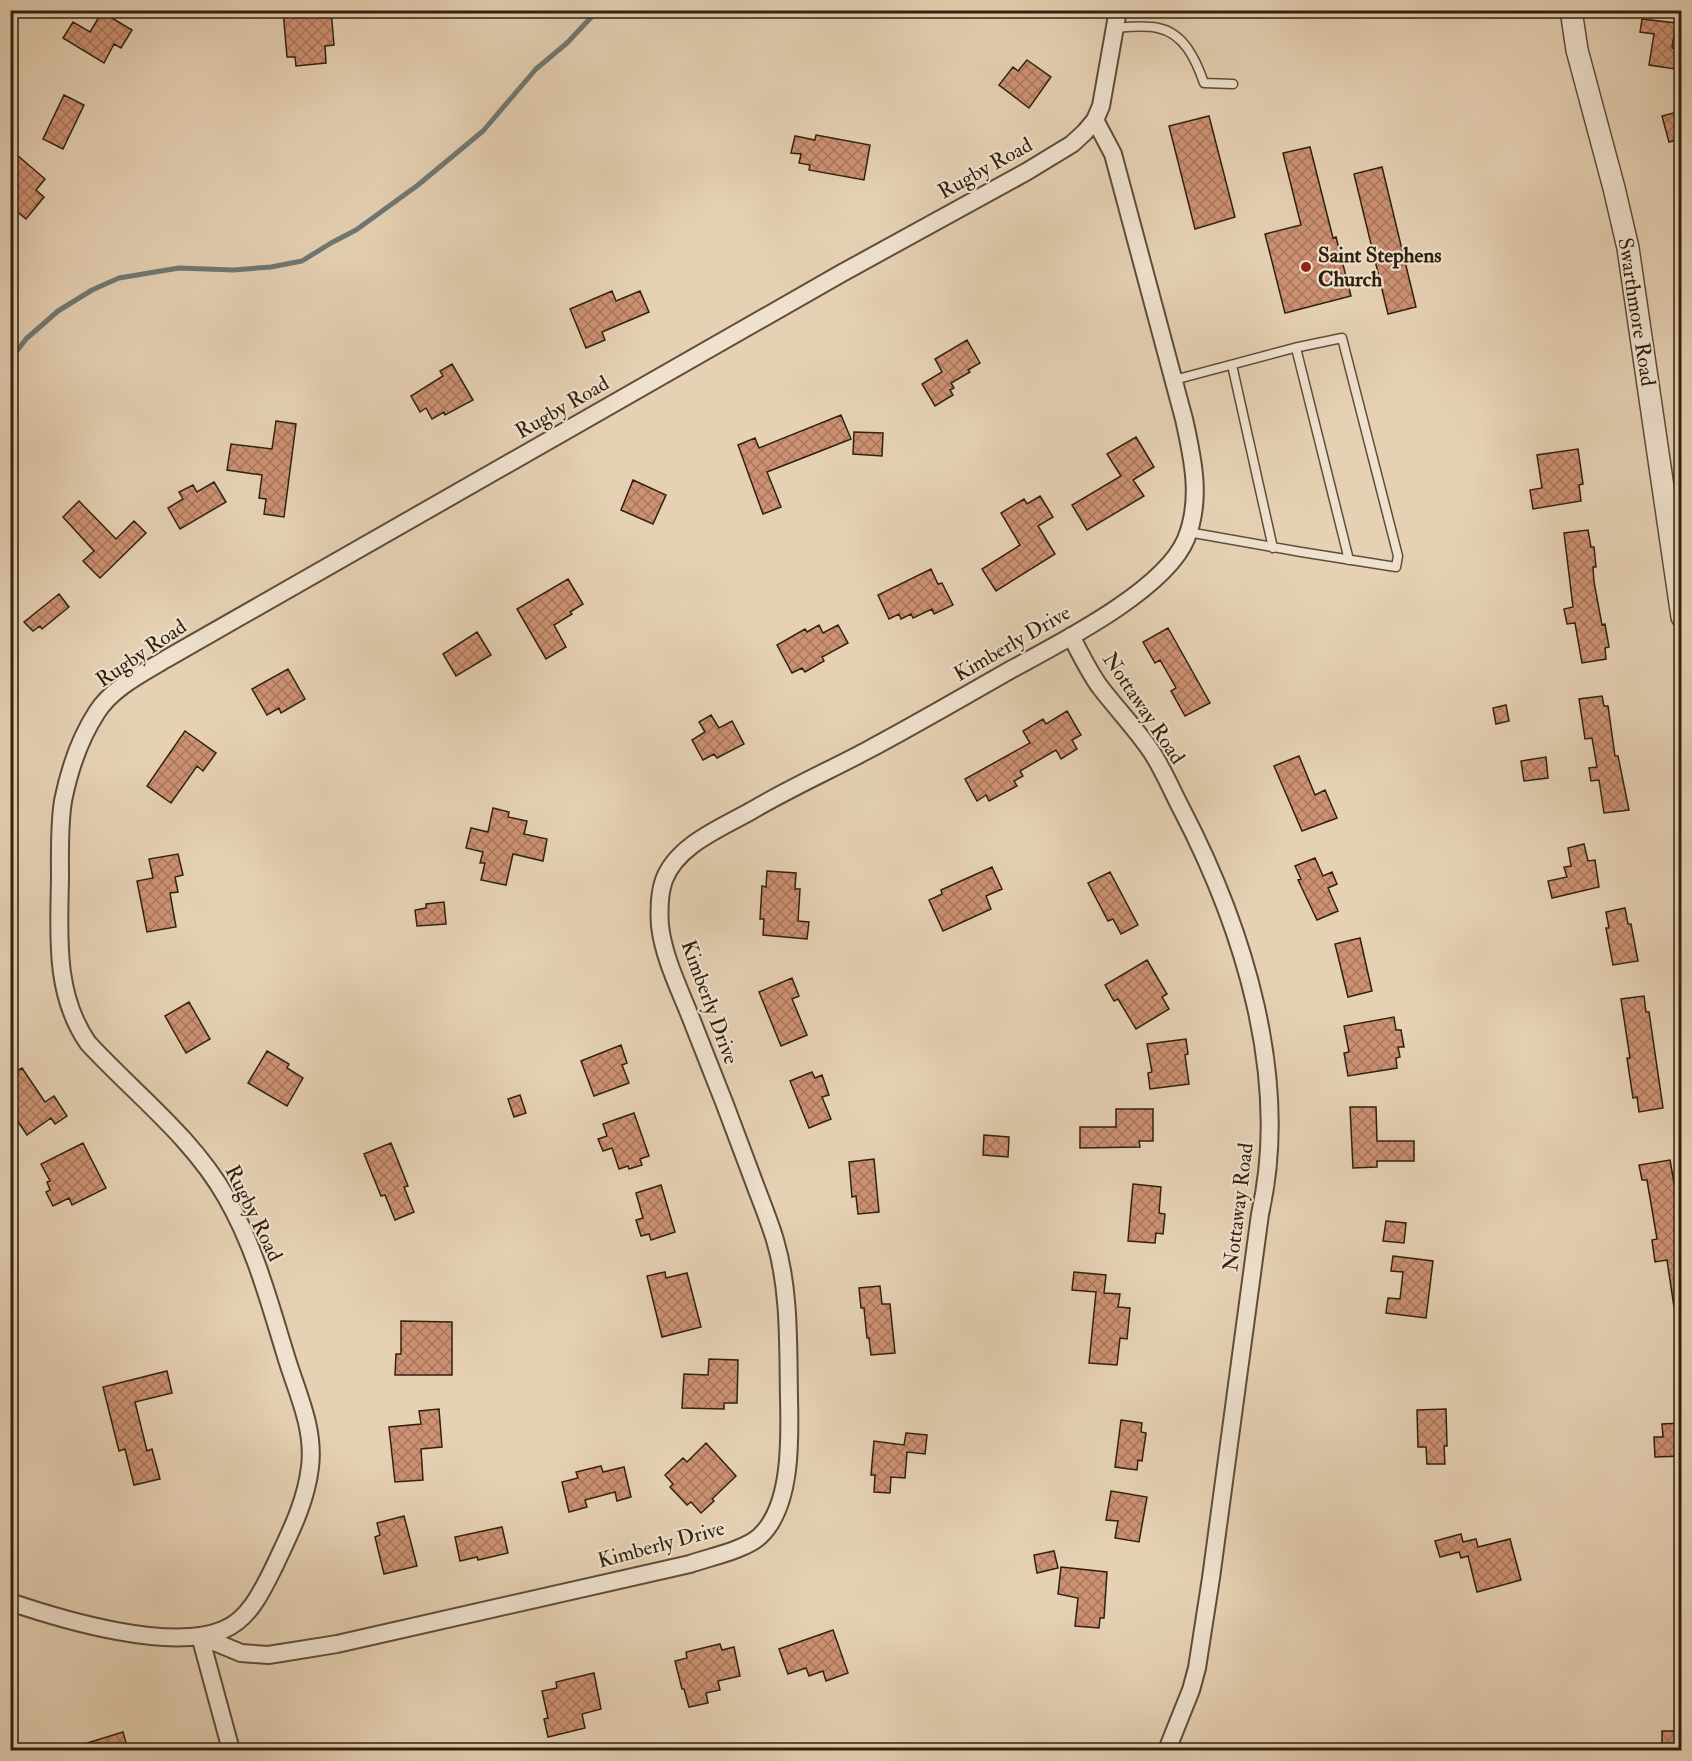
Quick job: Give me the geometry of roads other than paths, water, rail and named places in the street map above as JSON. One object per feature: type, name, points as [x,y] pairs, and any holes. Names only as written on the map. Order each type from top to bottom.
[{"type":"street","name":"Rugby Road","points":[[10,1602],[95,1627],[138,1634],[180,1637],[200,1636],[223,1630],[248,1611],[263,1589],[300,1509],[310,1467],[311,1446],[301,1399],[252,1255],[228,1200],[201,1160],[88,1043],[78,1029],[70,1011],[60,965],[59,943],[60,842],[63,802],[75,758],[98,711],[106,701],[131,681],[166,659],[1072,144],[1095,120],[1105,93],[1118,10]]},
{"type":"street","name":"Swarthmore Road","points":[[1571,10],[1577,50],[1628,248],[1682,617]]},
{"type":"street","name":"Kimberly Drive","points":[[200,1636],[241,1653],[259,1655],[337,1644],[690,1564],[730,1551],[758,1538],[774,1518],[786,1480],[789,1424],[788,1327],[784,1279],[776,1241],[670,965],[660,927],[660,898],[664,879],[673,864],[690,846],[765,803],[865,752],[1071,636],[1137,593],[1158,576],[1172,563],[1185,541],[1193,517],[1194,474],[1186,429],[1113,154],[1095,120]]},
{"type":"street","name":"Nottaway Road","points":[[1071,636],[1099,685],[1152,752],[1219,886],[1250,988],[1263,1041],[1266,1066],[1268,1168],[1211,1578],[1197,1668],[1191,1690],[1167,1750]]},
{"type":"street","points":[[200,1636],[231,1750]]},
{"type":"lane","points":[[1115,28],[1158,28],[1179,38],[1196,61],[1204,83],[1233,84]]},
{"type":"lane","points":[[1174,380],[1342,338],[1398,556],[1396,567],[1188,532]]},
{"type":"lane","points":[[1296,348],[1349,560]]},
{"type":"lane","points":[[1232,365],[1273,548]]},
{"type":"waterway","points":[[10,360],[26,339],[58,311],[92,290],[119,278],[179,268],[233,270],[271,267],[302,261],[356,230],[418,185],[483,131],[536,69],[567,43],[598,10]]},
{"type":"place","name":"Saint Stephens Church","points":[[1306,267]]}]
